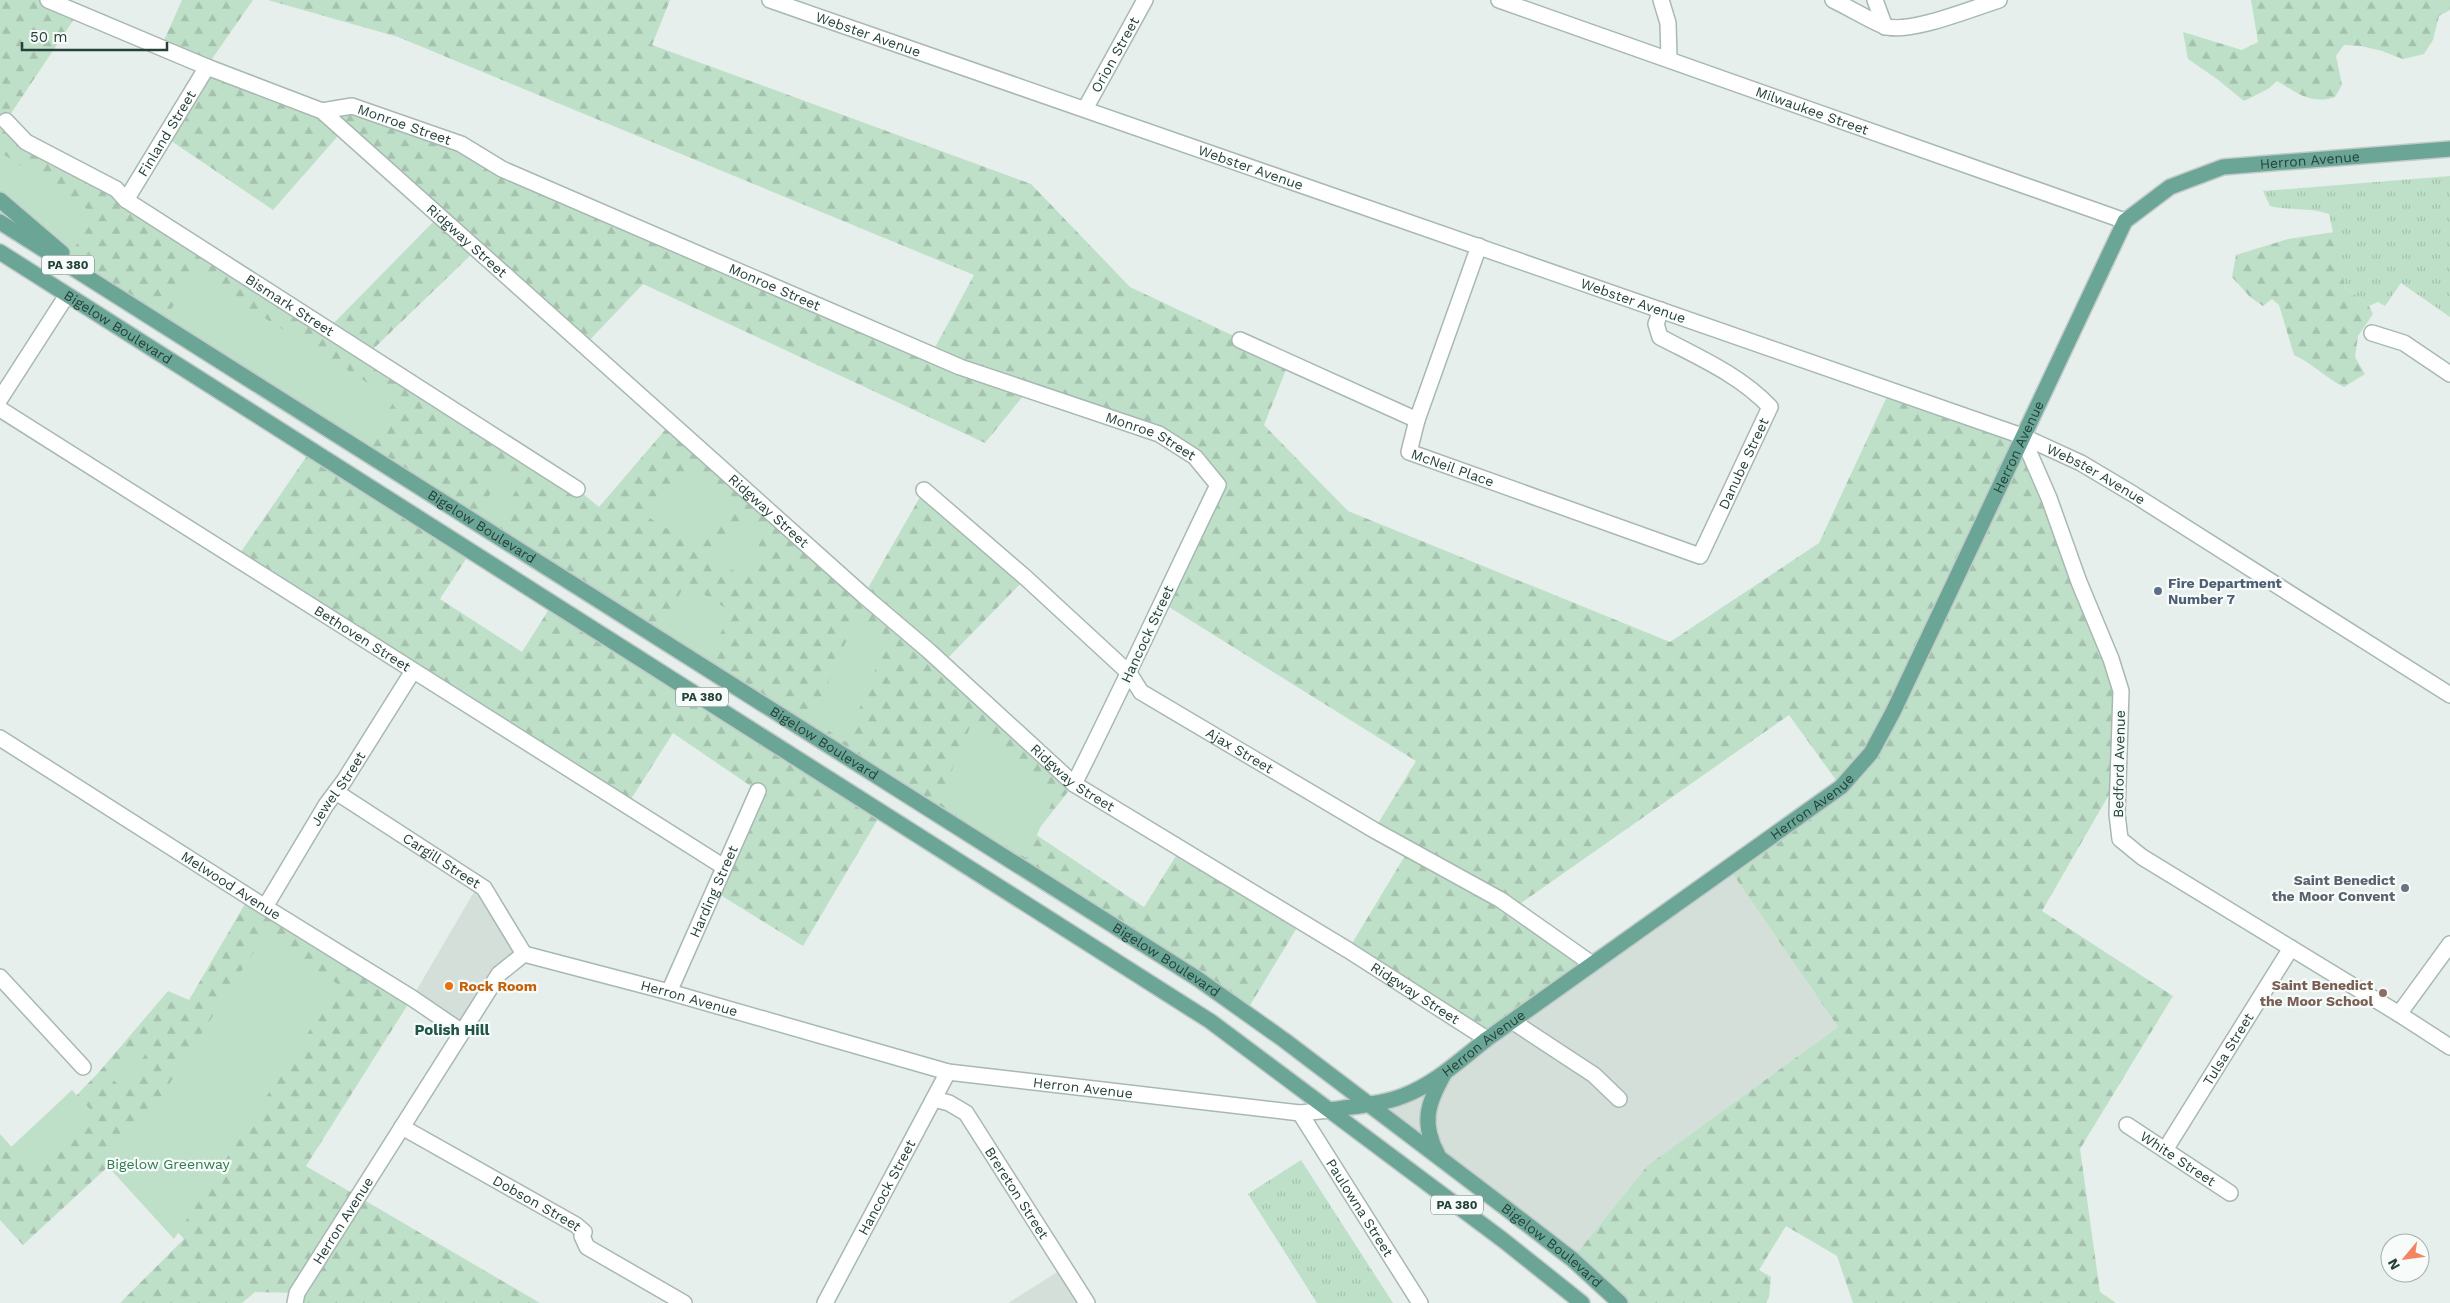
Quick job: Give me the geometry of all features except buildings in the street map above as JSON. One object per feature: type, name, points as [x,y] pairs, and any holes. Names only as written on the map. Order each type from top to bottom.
[{"type":"main road","name":"Herron Avenue","points":[[1330,1110],[1369,1105],[1409,1093],[1445,1072],[1486,1038],[1841,787],[1871,753],[1893,712],[2125,220],[2170,187],[2223,167],[2450,149]]},
{"type":"main road","points":[[0,200],[105,289]]},
{"type":"main road","name":"Bigelow Boulevard","points":[[0,222],[1198,979],[1284,1040],[1572,1259],[1620,1303]]},
{"type":"main road","name":"Bigelow Boulevard","points":[[0,252],[1210,1021],[1503,1240],[1582,1303]]},
{"type":"main road","points":[[1440,1159],[1430,1141],[1427,1115],[1436,1088],[1445,1072]]},
{"type":"street","name":"Ridgway Street","points":[[48,0],[322,111],[856,589],[929,651],[1074,784],[1348,950],[1486,1038]]},
{"type":"street","name":"Webster Avenue","points":[[770,0],[2022,436],[2081,463],[2133,494],[2450,695]]},
{"type":"street","name":"Orion Street","points":[[1085,109],[1145,0]]},
{"type":"street","name":"Milwaukee Street","points":[[1499,0],[1669,58],[2125,220]]},
{"type":"street","points":[[1661,0],[1668,23],[1669,58]]},
{"type":"street","points":[[1833,0],[1893,27],[1921,24],[1999,0]]},
{"type":"street","points":[[1875,0],[1893,27]]},
{"type":"street","name":"Finland Street","points":[[126,200],[207,66]]},
{"type":"street","name":"Monroe Street","points":[[322,111],[352,106],[461,144],[502,169],[960,367],[1159,434],[1195,457],[1218,485]]},
{"type":"street","name":"Bismark Street","points":[[6,121],[26,142],[116,189],[126,200],[577,489]]},
{"type":"street","name":"McNeil Place","points":[[1479,246],[1417,420],[1409,452],[1700,556]]},
{"type":"street","points":[[0,399],[67,295]]},
{"type":"street","name":"Danube Street","points":[[1661,310],[1656,324],[1660,337],[1707,361],[1739,381],[1770,407],[1700,556]]},
{"type":"street","points":[[2372,333],[2404,343],[2450,374]]},
{"type":"street","points":[[1240,340],[1417,420]]},
{"type":"street","name":"Bethoven Street","points":[[0,409],[724,867]]},
{"type":"street","name":"Bedford Avenue","points":[[2022,436],[2049,498],[2111,659],[2120,691],[2117,814],[2120,839],[2142,857],[2400,1014],[2450,1047]]},
{"type":"street","name":"Hancock Street","points":[[1074,784],[1218,485]]},
{"type":"street","name":"Ajax Street","points":[[924,490],[1026,578],[1129,673],[1141,692],[1374,830],[1501,900],[1592,964]]},
{"type":"street","name":"Jewel Street","points":[[264,907],[326,805],[413,671]]},
{"type":"street","name":"Melwood Avenue","points":[[0,738],[264,907],[412,998],[462,1032]]},
{"type":"street","name":"Harding Street","points":[[669,992],[758,791]]},
{"type":"street","name":"Cargill Street","points":[[336,792],[484,888],[524,954]]},
{"type":"street","points":[[2400,1014],[2450,944]]},
{"type":"street","name":"Tulsa Street","points":[[2165,1150],[2291,948]]},
{"type":"street","name":"Herron Avenue","points":[[295,1303],[297,1293],[499,974],[524,954],[669,992],[948,1072],[1300,1113],[1330,1110]]},
{"type":"street","points":[[0,977],[83,1067]]},
{"type":"street","points":[[1512,1020],[1594,1076],[1619,1099]]},
{"type":"street","name":"Hancock Street","points":[[825,1303],[948,1072]]},
{"type":"street","name":"Brereton Street","points":[[934,1099],[949,1103],[966,1113],[1087,1303]]},
{"type":"street","name":"Paulowna Street","points":[[1300,1113],[1420,1303]]},
{"type":"street","name":"White Street","points":[[2127,1125],[2230,1193]]},
{"type":"street","name":"Dobson Street","points":[[402,1128],[576,1226],[584,1232],[582,1236],[587,1247],[684,1303]]},
{"type":"shaded area","points":[[1728,867],[1838,1027],[1648,1165],[1572,1259],[1369,1105],[1409,1093]]},
{"type":"shaded area","points":[[478,885],[524,954],[462,1032],[412,998]]},
{"type":"shaded area","points":[[1064,1268],[1087,1303],[1008,1303]]},
{"type":"green space","points":[[0,0],[48,0],[78,13],[6,121],[328,329],[440,215],[344,129],[273,210],[164,136],[207,67],[161,47],[182,0],[253,0],[207,66],[322,111],[352,106],[461,144],[932,353],[974,275],[398,37],[268,0],[670,0],[652,45],[1031,184],[1130,287],[1289,362],[1264,425],[1348,511],[1670,642],[1819,543],[1890,390],[2022,436],[2121,691],[2118,779],[2042,911],[2173,996],[2080,1149],[2100,1292],[2116,1303],[1853,1303],[1837,1256],[1786,1226],[1759,1270],[1771,1277],[1769,1297],[1766,1303],[1620,1303],[1572,1259],[1648,1165],[1838,1027],[1728,867],[1841,787],[1789,715],[1514,908],[1592,964],[1487,1039],[1348,950],[1409,849],[1374,830],[1416,761],[1161,602],[1218,485],[1159,434],[1028,390],[985,443],[643,284],[585,345],[477,249],[368,354],[577,489],[599,507],[671,423],[864,595],[924,490],[1026,578],[943,663],[1074,784],[1035,834],[1144,907],[1181,848],[1301,921],[1246,1012],[0,222]]},
{"type":"green space","points":[[2251,0],[2450,0],[2450,10],[2439,16],[2433,40],[2424,54],[2403,59],[2361,46],[2344,45],[2336,56],[2342,85],[2335,97],[2319,100],[2311,99],[2277,81],[2268,89],[2244,101],[2188,59],[2183,32],[2242,50],[2258,42]]},
{"type":"green space","points":[[0,152],[96,215],[69,256],[0,212]]},
{"type":"green space","points":[[2450,176],[2450,317],[2401,283],[2385,306],[2378,302],[2369,306],[2345,287],[2329,214],[2315,210],[2270,206],[2263,191]]},
{"type":"green space","points":[[2334,232],[2345,287],[2369,306],[2373,314],[2358,336],[2355,357],[2365,374],[2344,387],[2294,355],[2279,305],[2272,299],[2263,306],[2250,297],[2232,277],[2236,255],[2288,239]]},
{"type":"green space","points":[[193,273],[395,400],[367,444],[166,318]]},
{"type":"green space","points":[[311,450],[471,551],[440,599],[522,652],[553,603],[882,812],[803,946],[714,891],[758,791],[673,733],[626,807],[236,559]]},
{"type":"green space","points":[[505,469],[522,480],[496,525],[478,514]]},
{"type":"green space","points":[[687,469],[731,508],[693,545],[645,515]]},
{"type":"green space","points":[[747,522],[762,536],[747,579],[715,559]]},
{"type":"green space","points":[[686,583],[732,612],[707,658],[660,629]]},
{"type":"green space","points":[[857,616],[886,643],[846,742],[812,720]]},
{"type":"green space","points":[[973,720],[1056,794],[1026,858],[939,802]]},
{"type":"green space","points":[[249,897],[412,998],[306,1166],[540,1303],[295,1303],[297,1293],[255,1292],[242,1303],[120,1303],[184,1239],[113,1162],[23,1245],[0,1220],[0,1134],[19,1155],[99,1072],[168,991],[189,1000]]},
{"type":"green space","name":"Bigelow Greenway","points":[[264,936],[339,985],[174,1239],[103,1161],[143,1125]]},
{"type":"green space","points":[[169,1016],[123,1090],[107,1073]]},
{"type":"green space","name":"Bigelow Greenway","points":[[72,1090],[98,1118],[34,1176],[9,1149]]},
{"type":"green space","points":[[1301,1160],[1393,1303],[1317,1303],[1248,1194]]},
{"type":"place","name":"Fire Department Number 7","points":[[2158,591]]},
{"type":"place","name":"Saint Benedict the Moor Convent","points":[[2405,888]]},
{"type":"place","name":"Rock Room","points":[[449,986]]},
{"type":"place","name":"Saint Benedict the Moor School","points":[[2383,993]]},
{"type":"district","name":"Polish Hill","points":[[452,1030]]}]
